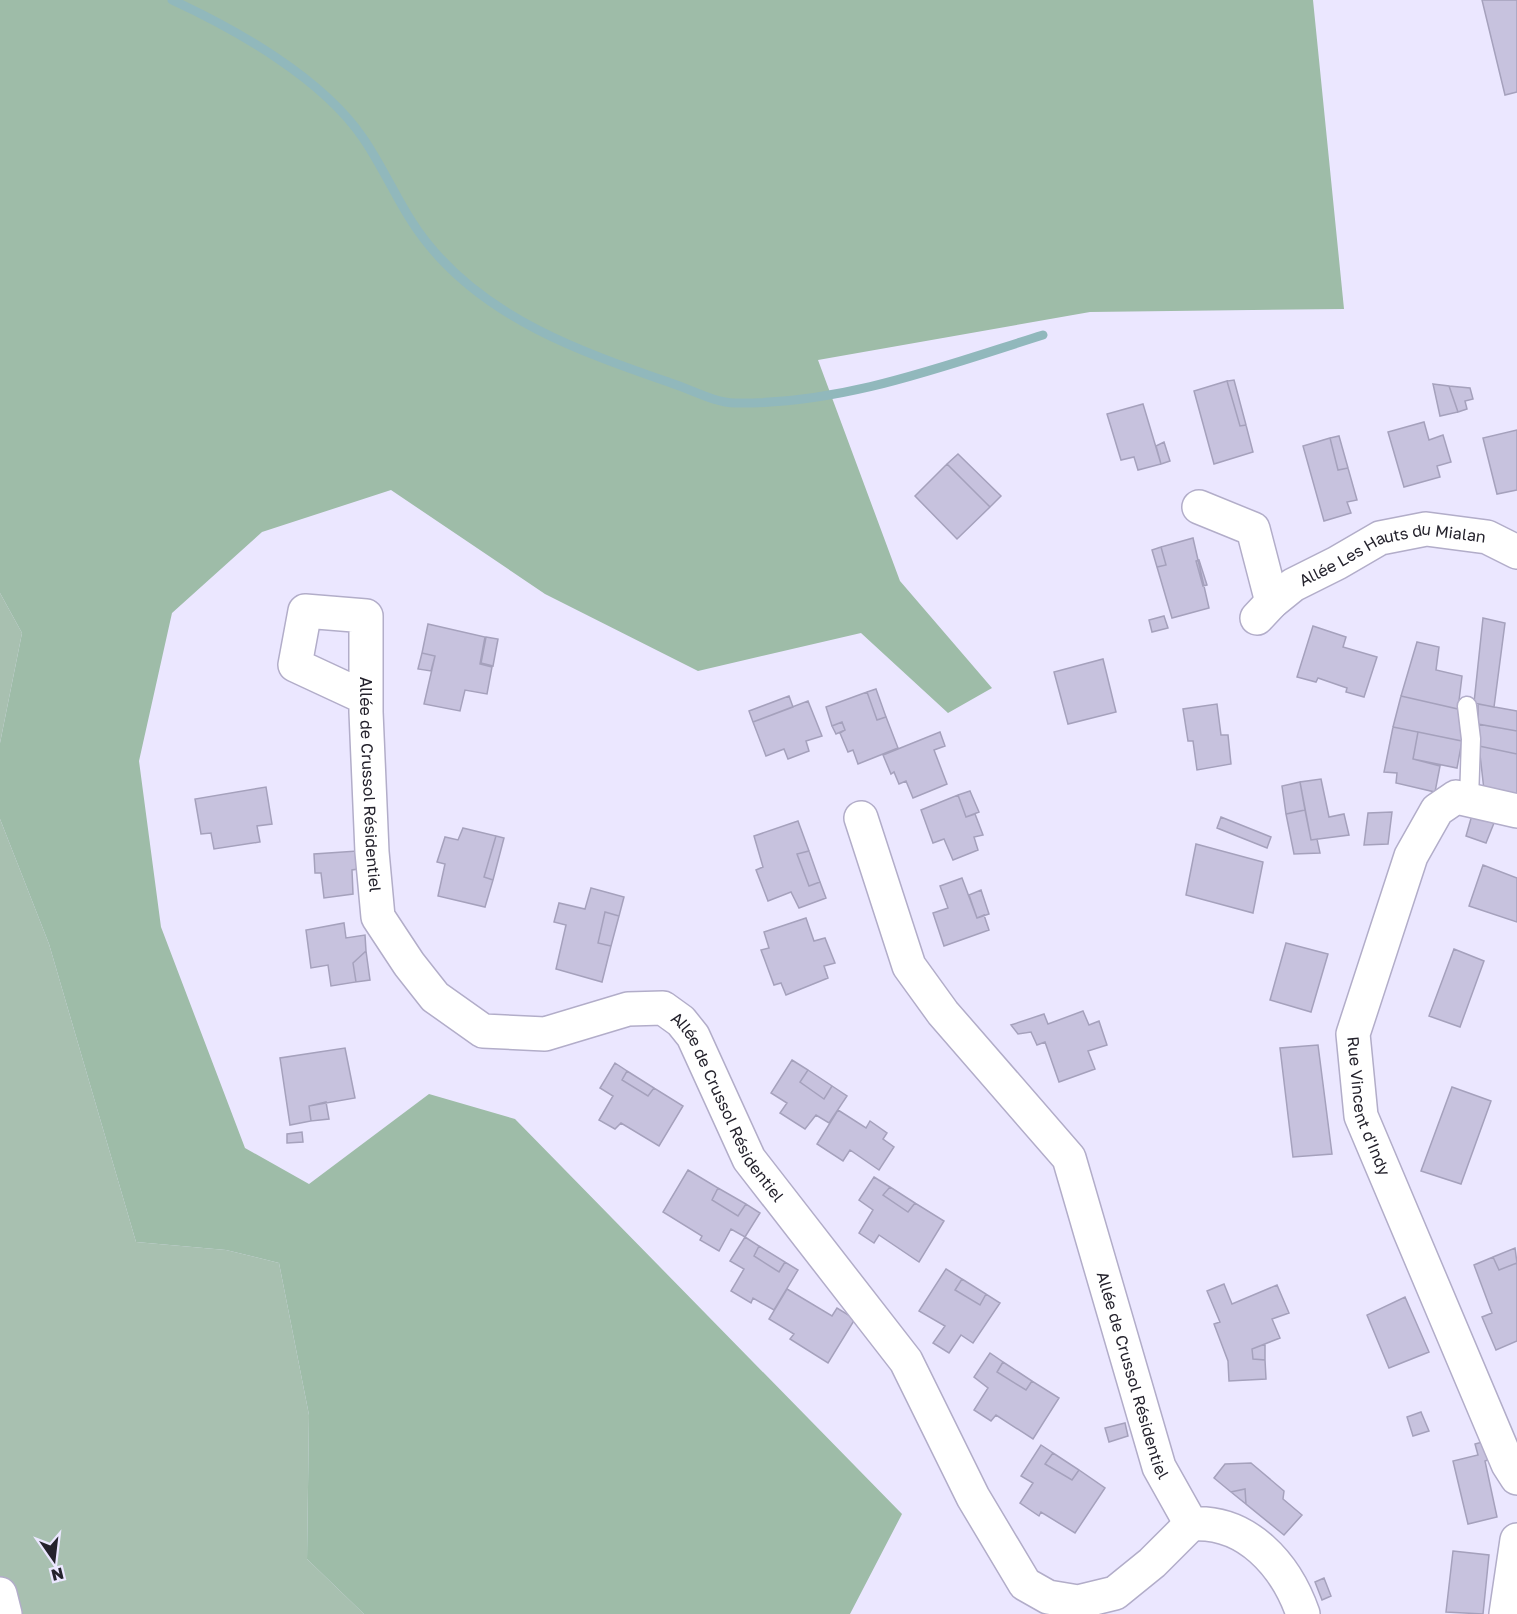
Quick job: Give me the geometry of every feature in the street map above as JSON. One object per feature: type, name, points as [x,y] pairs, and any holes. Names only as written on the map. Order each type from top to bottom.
[{"type":"street","name":"Allée Les Hauts du Mialan","points":[[1199,507],[1252,529],[1265,610],[1293,585],[1380,538],[1426,529],[1487,537],[1517,552]]},
{"type":"street","name":"Allée de Crussol Résidentiel","points":[[366,698],[295,666],[305,611],[366,615],[366,698],[372,852],[378,917],[409,964],[435,997],[483,1031],[545,1034],[628,1009],[663,1008],[681,1021],[693,1036],[749,1159],[906,1361],[973,1497],[1025,1584],[1048,1597],[1078,1602],[1115,1593],[1152,1563],[1191,1524],[1159,1467],[1069,1158],[943,1013],[909,966],[861,818]]},
{"type":"street","name":"Rue Vincent d'Indy","points":[[1517,811],[1456,796],[1437,810],[1411,856],[1353,1034],[1361,1116],[1508,1464],[1517,1478]]},
{"type":"street","points":[[1191,1524],[1206,1523],[1237,1531],[1269,1554],[1295,1591],[1303,1614]]},
{"type":"street","points":[[1506,1614],[1517,1539]]},
{"type":"street","points":[[0,1594],[5,1614]]},
{"type":"lane","points":[[1467,706],[1471,739],[1469,800]]},
{"type":"green space","points":[[0,0],[1313,0],[1344,309],[1090,312],[818,360],[900,581],[992,688],[948,713],[861,633],[698,671],[545,594],[391,490],[262,532],[172,613],[139,761],[161,927],[245,1148],[309,1184],[429,1094],[515,1119],[902,1514],[850,1614],[364,1614],[307,1559],[309,1415],[279,1263],[226,1250],[136,1242],[49,944],[0,819],[0,743],[22,633],[0,593]]},
{"type":"green space","points":[[0,593],[22,633],[0,743]]},
{"type":"green space","points":[[0,819],[49,944],[136,1242],[226,1250],[279,1263],[309,1415],[307,1559],[364,1614],[0,1614]]},
{"type":"building","points":[[1482,0],[1517,0],[1517,92],[1505,95]]},
{"type":"building","points":[[1234,380],[1246,425],[1240,426],[1227,381]]},
{"type":"building","points":[[1227,381],[1240,426],[1246,425],[1253,452],[1214,464],[1194,391]]},
{"type":"building","points":[[1433,384],[1449,386],[1458,412],[1440,416]]},
{"type":"building","points":[[1449,386],[1470,388],[1473,399],[1465,401],[1467,409],[1458,412]]},
{"type":"building","points":[[1143,404],[1161,464],[1138,470],[1134,457],[1121,460],[1107,414]]},
{"type":"building","points":[[1424,422],[1429,440],[1443,435],[1451,462],[1437,466],[1440,477],[1404,487],[1388,432]]},
{"type":"building","points":[[1517,430],[1517,490],[1497,494],[1483,438]]},
{"type":"building","points":[[1339,436],[1348,468],[1338,470],[1330,438]]},
{"type":"building","points":[[1330,438],[1338,470],[1348,468],[1357,500],[1347,502],[1351,513],[1324,521],[1303,446]]},
{"type":"building","points":[[1164,442],[1170,461],[1161,464],[1156,446]]},
{"type":"building","points":[[958,454],[1001,496],[990,507],[947,464]]},
{"type":"building","points":[[947,464],[990,507],[957,539],[915,496]]},
{"type":"building","points":[[1193,538],[1209,608],[1172,618],[1157,567],[1166,565],[1161,547]]},
{"type":"building","points":[[1161,547],[1166,565],[1157,567],[1152,550]]},
{"type":"building","points":[[1199,560],[1207,585],[1203,586],[1196,561]]},
{"type":"building","points":[[1164,616],[1168,628],[1152,632],[1149,620]]},
{"type":"building","points":[[1483,618],[1505,623],[1494,707],[1474,703]]},
{"type":"building","points":[[428,624],[485,637],[480,664],[492,667],[487,694],[465,690],[460,711],[424,704],[435,656],[422,653]]},
{"type":"building","points":[[1313,626],[1346,637],[1343,647],[1377,657],[1364,697],[1346,692],[1347,688],[1318,678],[1316,682],[1297,677]]},
{"type":"building","points":[[486,637],[498,639],[493,666],[481,663]]},
{"type":"building","points":[[1417,642],[1439,647],[1436,670],[1462,676],[1458,709],[1401,696]]},
{"type":"building","points":[[422,653],[435,656],[431,671],[418,669]]},
{"type":"building","points":[[1103,659],[1116,712],[1068,724],[1054,672]]},
{"type":"building","points":[[876,689],[886,717],[877,720],[867,692]]},
{"type":"building","points":[[867,692],[877,720],[886,717],[898,748],[858,764],[853,750],[848,752],[840,733],[845,730],[842,722],[832,726],[826,707]]},
{"type":"building","points":[[789,696],[793,707],[753,722],[749,711]]},
{"type":"building","points":[[1401,696],[1458,709],[1462,741],[1393,727]]},
{"type":"building","points":[[808,701],[822,736],[806,741],[809,751],[788,759],[784,749],[766,756],[753,722]]},
{"type":"building","points":[[1217,704],[1221,735],[1228,735],[1231,764],[1197,770],[1193,741],[1188,741],[1183,709]]},
{"type":"building","points":[[1478,704],[1517,711],[1517,731],[1478,724]]},
{"type":"building","points":[[842,722],[845,730],[836,734],[832,726]]},
{"type":"building","points":[[1478,724],[1517,731],[1517,754],[1479,746]]},
{"type":"building","points":[[1393,727],[1418,732],[1413,759],[1440,766],[1435,792],[1396,783],[1397,773],[1384,772]]},
{"type":"building","points":[[940,732],[945,746],[934,750],[947,784],[913,798],[906,781],[899,784],[894,772],[891,774],[883,755]]},
{"type":"building","points":[[1418,732],[1462,741],[1457,768],[1413,759]]},
{"type":"building","points":[[1479,746],[1517,754],[1517,797],[1484,790]]},
{"type":"building","points":[[1321,779],[1329,817],[1344,814],[1349,835],[1311,840],[1300,782]]},
{"type":"building","points":[[1300,782],[1305,810],[1286,814],[1282,786]]},
{"type":"building","points":[[266,787],[272,824],[257,826],[260,842],[214,849],[211,833],[201,834],[195,799]]},
{"type":"building","points":[[970,791],[979,812],[966,817],[958,795]]},
{"type":"building","points":[[958,795],[966,817],[975,814],[983,835],[974,837],[978,850],[953,860],[944,839],[933,843],[921,810]]},
{"type":"building","points":[[1305,810],[1311,840],[1317,839],[1320,853],[1294,854],[1286,814]]},
{"type":"building","points":[[1392,812],[1388,844],[1364,845],[1368,813]]},
{"type":"building","points":[[1472,815],[1494,823],[1486,843],[1466,836]]},
{"type":"building","points":[[1221,817],[1271,837],[1267,848],[1217,828]]},
{"type":"building","points":[[798,821],[809,851],[797,854],[809,886],[820,882],[826,898],[799,908],[791,892],[768,901],[756,870],[763,867],[754,836]]},
{"type":"building","points":[[463,828],[496,836],[484,877],[493,880],[485,907],[438,896],[445,864],[437,862],[445,837],[458,840]]},
{"type":"building","points":[[496,836],[504,838],[493,880],[484,877]]},
{"type":"building","points":[[1196,844],[1263,862],[1253,913],[1186,895]]},
{"type":"building","points":[[357,851],[358,869],[352,870],[353,894],[324,898],[321,873],[315,873],[314,854]]},
{"type":"building","points":[[809,851],[820,882],[809,886],[797,854]]},
{"type":"building","points":[[1483,865],[1517,878],[1517,922],[1469,906]]},
{"type":"building","points":[[962,878],[977,918],[984,915],[989,930],[944,946],[933,913],[948,908],[940,886]]},
{"type":"building","points":[[591,888],[624,897],[619,916],[605,912],[598,943],[611,946],[602,982],[556,969],[566,925],[554,922],[559,903],[585,909]]},
{"type":"building","points":[[981,890],[989,914],[977,918],[969,895]]},
{"type":"building","points":[[605,912],[619,916],[611,946],[598,943]]},
{"type":"building","points":[[806,918],[814,941],[825,938],[835,963],[824,966],[828,978],[786,995],[781,983],[774,985],[761,950],[769,948],[764,932]]},
{"type":"building","points":[[344,923],[346,938],[365,935],[366,951],[353,963],[356,982],[331,986],[328,965],[311,968],[306,930]]},
{"type":"building","points":[[1286,943],[1328,954],[1311,1012],[1270,1000]]},
{"type":"building","points":[[1454,949],[1484,961],[1460,1027],[1429,1016]]},
{"type":"building","points":[[366,951],[370,980],[356,982],[353,963]]},
{"type":"building","points":[[1083,1011],[1089,1025],[1099,1021],[1107,1045],[1088,1051],[1095,1069],[1059,1082],[1045,1042],[1037,1045],[1031,1032],[1018,1034],[1011,1025],[1044,1014],[1048,1024]]},
{"type":"building","points":[[1318,1045],[1332,1154],[1293,1157],[1280,1048]]},
{"type":"building","points":[[345,1048],[355,1098],[309,1106],[311,1121],[290,1125],[280,1058]]},
{"type":"building","points":[[792,1060],[808,1070],[800,1082],[824,1099],[832,1086],[847,1096],[829,1123],[816,1115],[805,1129],[780,1113],[787,1103],[771,1093]]},
{"type":"building","points":[[615,1063],[627,1071],[622,1080],[648,1096],[654,1088],[683,1106],[659,1146],[621,1123],[615,1129],[599,1120],[613,1096],[600,1088]]},
{"type":"building","points":[[808,1070],[832,1086],[824,1099],[800,1082]]},
{"type":"building","points":[[627,1071],[654,1088],[648,1096],[622,1080]]},
{"type":"building","points":[[1452,1087],[1491,1101],[1461,1184],[1421,1171]]},
{"type":"building","points":[[326,1102],[329,1119],[311,1121],[309,1106]]},
{"type":"building","points":[[838,1110],[866,1128],[870,1121],[887,1133],[883,1139],[894,1147],[879,1170],[850,1150],[843,1161],[817,1144]]},
{"type":"building","points":[[302,1132],[303,1142],[287,1143],[287,1134]]},
{"type":"building","points":[[688,1170],[718,1188],[712,1200],[738,1216],[746,1204],[760,1213],[745,1237],[731,1229],[719,1251],[700,1240],[702,1236],[663,1212]]},
{"type":"building","points":[[874,1177],[890,1187],[883,1195],[908,1212],[915,1203],[944,1221],[919,1262],[879,1235],[874,1243],[859,1233],[873,1210],[859,1200]]},
{"type":"building","points":[[890,1187],[915,1203],[908,1212],[883,1195]]},
{"type":"building","points":[[718,1188],[746,1204],[738,1216],[712,1200]]},
{"type":"building","points":[[745,1237],[759,1246],[754,1256],[779,1272],[785,1262],[798,1270],[774,1310],[753,1298],[751,1303],[731,1291],[744,1269],[730,1261]]},
{"type":"building","points":[[759,1246],[785,1262],[779,1272],[754,1256]]},
{"type":"building","points":[[1515,1248],[1517,1263],[1499,1270],[1493,1257]]},
{"type":"building","points":[[1493,1257],[1499,1270],[1517,1263],[1517,1341],[1496,1350],[1482,1317],[1492,1313],[1474,1265]]},
{"type":"building","points":[[946,1269],[962,1279],[955,1290],[980,1305],[986,1294],[1000,1303],[973,1343],[961,1335],[949,1353],[933,1343],[945,1326],[919,1311]]},
{"type":"building","points":[[962,1279],[986,1294],[980,1305],[955,1290]]},
{"type":"building","points":[[1224,1284],[1232,1304],[1277,1285],[1289,1313],[1272,1319],[1280,1338],[1252,1349],[1253,1359],[1265,1360],[1266,1379],[1229,1381],[1228,1361],[1214,1324],[1220,1322],[1207,1291]]},
{"type":"building","points":[[787,1289],[832,1316],[837,1308],[855,1319],[828,1363],[790,1339],[794,1334],[769,1319]]},
{"type":"building","points":[[1405,1297],[1429,1352],[1389,1368],[1367,1315]]},
{"type":"building","points":[[1265,1344],[1265,1360],[1253,1359],[1252,1349]]},
{"type":"building","points":[[990,1353],[1003,1362],[997,1372],[1026,1390],[1032,1381],[1059,1398],[1033,1439],[996,1415],[991,1421],[974,1410],[988,1388],[974,1377]]},
{"type":"building","points":[[1003,1362],[1032,1381],[1026,1390],[997,1372]]},
{"type":"building","points":[[1421,1412],[1429,1431],[1413,1436],[1407,1417]]},
{"type":"building","points":[[1125,1423],[1128,1436],[1109,1442],[1105,1428]]},
{"type":"building","points":[[1486,1441],[1491,1459],[1485,1461],[1497,1517],[1468,1524],[1453,1461],[1478,1455],[1475,1444]]},
{"type":"building","points":[[1041,1445],[1053,1453],[1045,1464],[1072,1480],[1079,1470],[1105,1488],[1075,1533],[1041,1512],[1039,1516],[1020,1503],[1033,1483],[1021,1476]]},
{"type":"building","points":[[1053,1453],[1079,1470],[1072,1480],[1045,1464]]},
{"type":"building","points":[[1251,1463],[1284,1491],[1283,1499],[1302,1515],[1284,1535],[1246,1504],[1245,1489],[1231,1492],[1214,1478],[1225,1464]]},
{"type":"building","points":[[1245,1489],[1246,1504],[1231,1492]]},
{"type":"building","points":[[1453,1551],[1489,1555],[1483,1614],[1446,1612]]},
{"type":"building","points":[[1324,1578],[1331,1596],[1322,1600],[1315,1582]]},
{"type":"waterway","points":[[172,0],[250,41],[302,76],[325,95],[346,116],[363,138],[418,231],[452,271],[508,313],[539,330],[604,359],[719,401],[775,402],[853,391],[930,371],[1043,335]]}]
